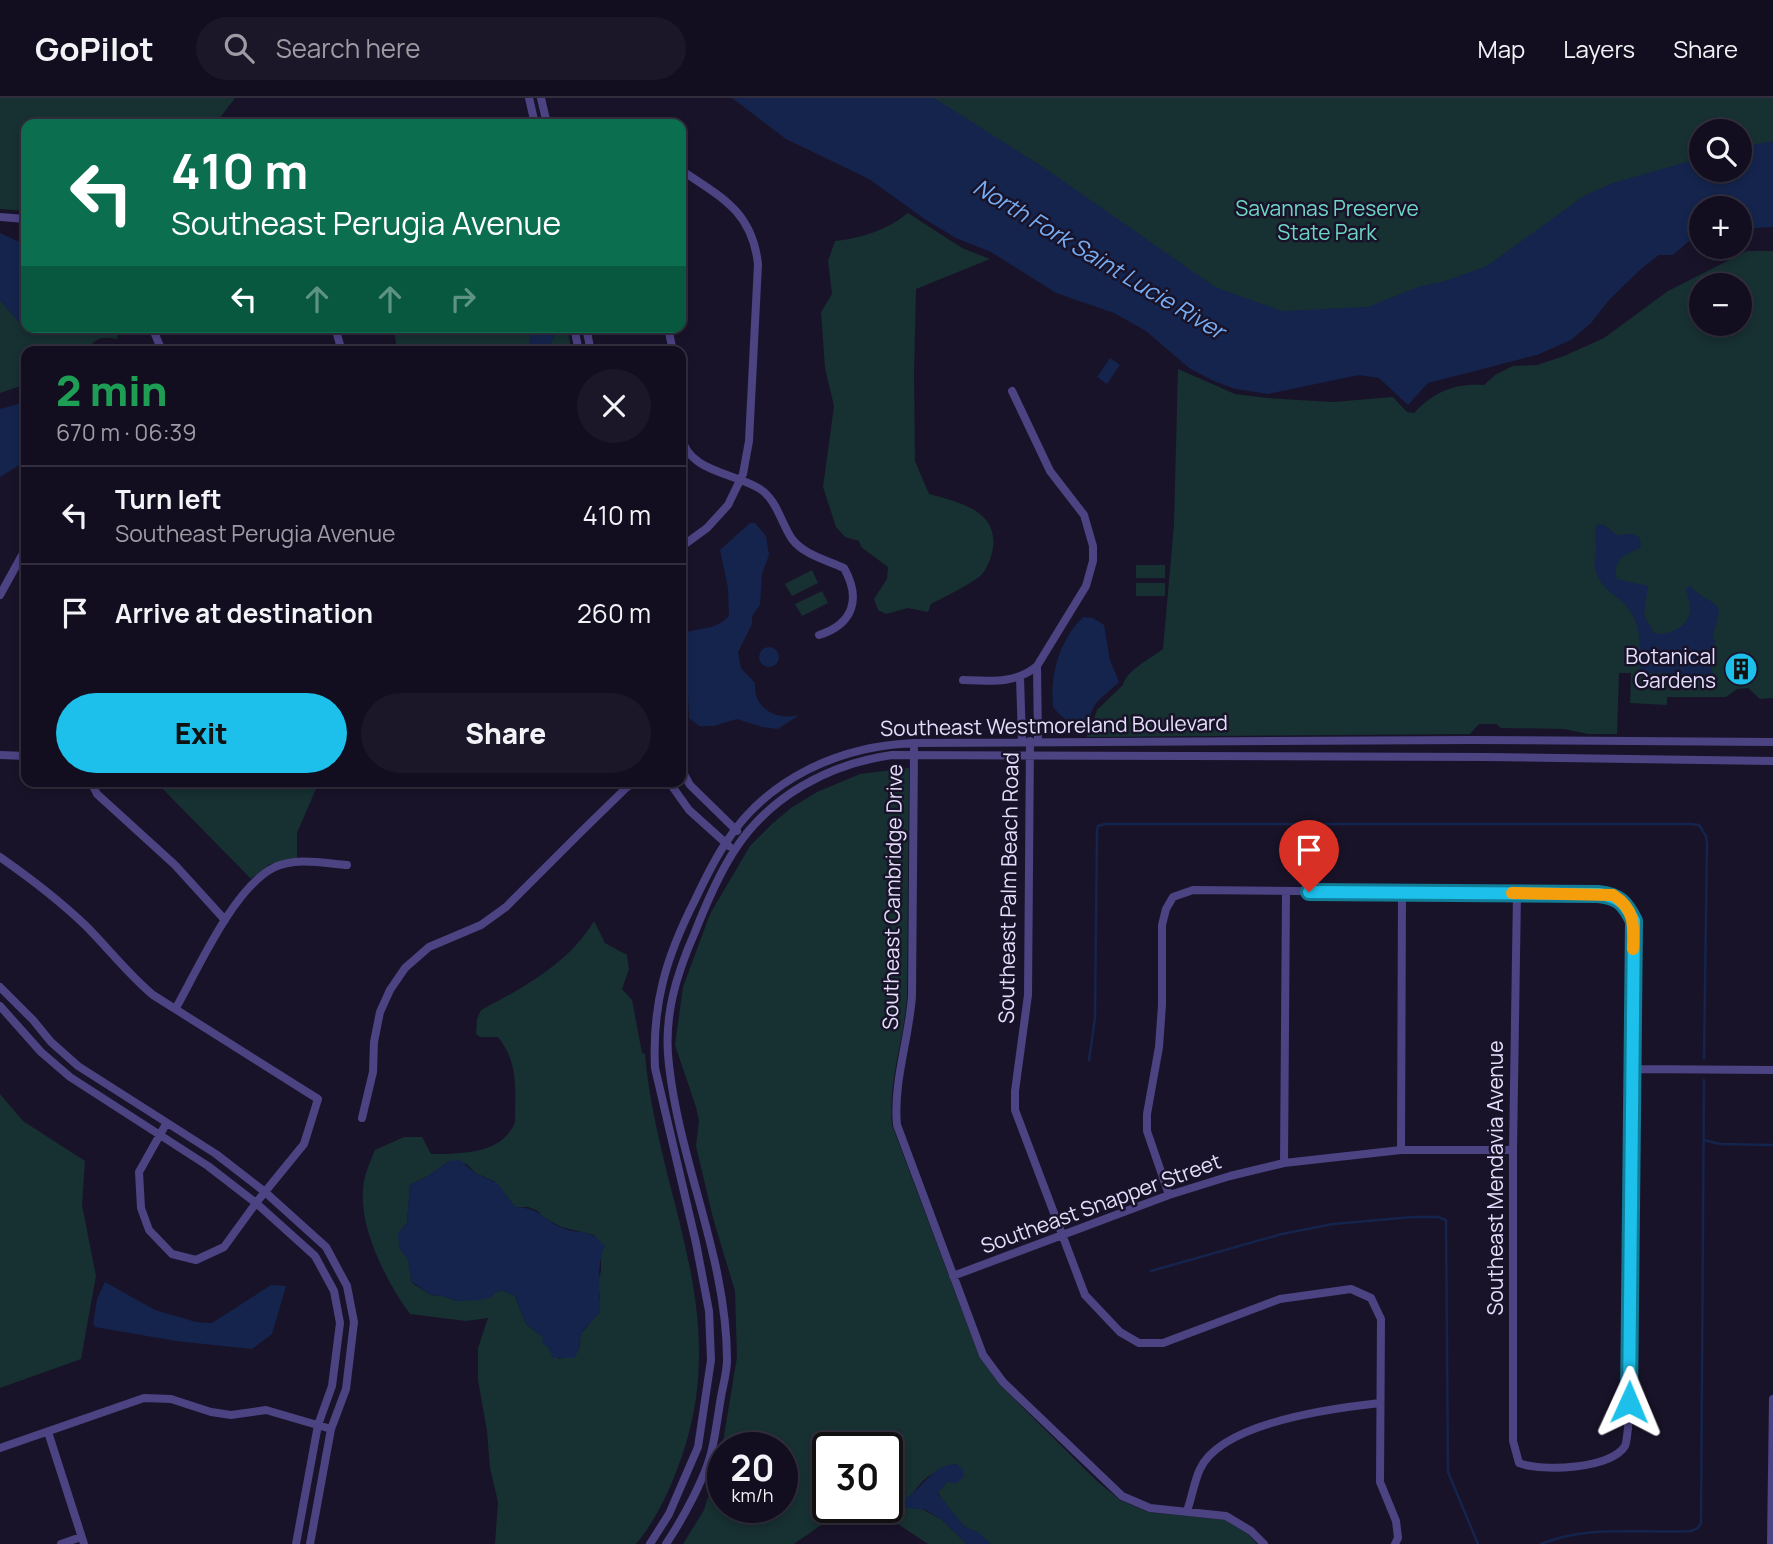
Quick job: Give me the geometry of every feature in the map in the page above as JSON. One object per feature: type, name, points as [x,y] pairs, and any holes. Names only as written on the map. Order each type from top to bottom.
[{"type":"street","points":[[529,98],[534,119]]},
{"type":"street","points":[[541,98],[546,119]]},
{"type":"street","points":[[686,173],[727,200],[741,215],[756,247],[758,264],[749,441],[740,480],[728,505],[707,528],[686,543]]},
{"type":"street","points":[[0,217],[21,219]]},
{"type":"street","points":[[963,680],[999,681],[1020,677],[1037,666],[1086,586],[1093,561],[1093,546],[1084,515],[1050,471],[1012,391]]},
{"type":"street","points":[[686,447],[690,456],[704,465],[760,489],[773,501],[793,540],[807,553],[844,568],[854,590],[848,615],[830,632],[819,635]]},
{"type":"street","points":[[0,595],[21,557]]},
{"type":"street","points":[[1030,741],[1037,666]]},
{"type":"street","points":[[1020,677],[1030,741]]},
{"type":"street","name":"Southeast Palm Beach Road","points":[[1030,741],[1028,995],[1015,1091],[1015,1110],[1085,1295],[1120,1332],[1139,1343],[1163,1343],[1280,1299],[1351,1289],[1371,1298],[1381,1319],[1380,1482],[1396,1521],[1398,1538],[1395,1544]]},
{"type":"street","name":"Southeast Westmoreland Boulevard","points":[[650,1544],[669,1514],[698,1447],[711,1360],[709,1311],[696,1243],[655,1068],[656,1009],[668,960],[686,917],[725,843],[763,800],[796,775],[844,753],[870,747],[914,743],[1773,742]]},
{"type":"street","name":"Southeast Cambridge Drive","points":[[914,743],[912,996],[910,1027],[895,1105],[897,1125],[983,1355],[1003,1382],[1122,1496],[1150,1508],[1226,1516],[1251,1531],[1264,1544]]},
{"type":"street","points":[[0,755],[21,755]]},
{"type":"street","name":"Southeast Westmoreland Boulevard","points":[[666,1544],[682,1520],[712,1452],[727,1362],[723,1314],[711,1245],[669,1066],[669,1010],[681,963],[735,850],[761,818],[800,786],[847,764],[869,758],[914,755],[1773,761]]},
{"type":"street","points":[[686,777],[744,837]]},
{"type":"street","points":[[94,787],[97,794],[175,865],[225,920]]},
{"type":"street","points":[[362,1118],[373,1072],[374,1042],[380,1012],[390,990],[405,968],[429,947],[481,925],[506,907],[629,787]]},
{"type":"street","points":[[673,787],[689,810],[735,850]]},
{"type":"street","points":[[0,857],[46,889],[153,995],[318,1099],[304,1144],[256,1202],[224,1247],[196,1260],[172,1254],[149,1230],[141,1208],[139,1172],[166,1124]]},
{"type":"street","points":[[176,1008],[225,920],[250,886],[274,867],[303,861],[347,864]]},
{"type":"street","points":[[1169,1195],[1147,1131],[1147,1114],[1159,1047],[1162,925],[1166,909],[1173,897],[1193,890],[1613,895],[1624,902],[1634,921],[1633,1069],[1773,1070]]},
{"type":"street","points":[[1284,1163],[1286,892]]},
{"type":"street","points":[[1401,1150],[1402,893]]},
{"type":"street","name":"Southeast Mendavia Avenue","points":[[1517,893],[1513,1150],[1513,1441],[1519,1463],[1531,1468],[1548,1469],[1599,1461],[1614,1457],[1626,1445],[1633,1069]]},
{"type":"street","points":[[0,1006],[41,1052],[69,1077],[208,1166],[256,1202],[315,1256],[334,1291],[340,1323],[332,1386],[318,1425],[296,1541],[310,1543],[331,1429],[346,1389],[354,1322],[347,1286],[326,1247],[265,1192],[216,1154],[78,1066],[2,993]]},
{"type":"street","points":[[69,1077],[78,1066]]},
{"type":"street","name":"Southeast Snapper Street","points":[[953,1276],[1169,1195],[1284,1163],[1401,1150],[1513,1150]]},
{"type":"street","points":[[340,1323],[354,1322]]},
{"type":"street","points":[[0,1448],[144,1398],[172,1399],[211,1412],[231,1415],[266,1410],[331,1429]]},
{"type":"street","points":[[1771,1544],[1773,1399]]},
{"type":"street","points":[[1187,1511],[1201,1468],[1216,1449],[1253,1430],[1319,1410],[1380,1403]]},
{"type":"street","points":[[48,1432],[83,1541],[61,1544]]},
{"type":"green space","points":[[0,98],[235,98],[219,119],[21,119],[21,211],[0,209]]},
{"type":"green space","name":"Savannas Preserve State Park","points":[[854,98],[1773,98],[1773,185],[1746,186],[1725,196],[1689,196],[1689,213],[1484,311],[1254,339]]},
{"type":"green space","points":[[908,213],[962,248],[990,259],[916,289],[914,373],[915,461],[929,494],[952,500],[983,516],[993,535],[993,548],[987,568],[979,577],[931,604],[928,612],[908,608],[886,614],[878,610],[874,599],[887,579],[888,567],[861,547],[859,541],[845,537],[836,527],[823,487],[834,406],[825,368],[821,312],[832,294],[828,261],[835,241],[874,232]]},
{"type":"green space","points":[[1752,251],[1773,251],[1773,698],[1760,699],[1748,688],[1737,689],[1726,697],[1667,697],[1667,705],[1630,703],[1631,673],[1619,673],[1617,734],[1588,734],[1564,729],[1501,728],[1496,724],[1479,724],[1470,734],[1087,737],[1086,727],[1093,721],[1097,710],[1123,685],[1134,670],[1163,649],[1174,524],[1178,369],[1235,394],[1332,402],[1393,397],[1407,412],[1414,413],[1429,399],[1445,390],[1484,385],[1495,375],[1513,366],[1537,365],[1604,338],[1668,291],[1689,280],[1689,336],[1752,336],[1752,273],[1704,273],[1731,259],[1752,259]]},
{"type":"green space","points":[[0,300],[21,324],[21,333],[118,333],[117,339],[99,339],[90,346],[21,346],[21,386],[0,393]]},
{"type":"green space","points":[[395,333],[531,333],[529,346],[396,346]]},
{"type":"green space","points":[[556,333],[568,333],[571,346],[549,346]]},
{"type":"green space","points":[[1136,565],[1165,565],[1165,578],[1136,578]]},
{"type":"green space","points":[[812,570],[818,583],[792,596],[785,584]]},
{"type":"green space","points":[[1136,583],[1165,583],[1165,596],[1136,596]]},
{"type":"green space","points":[[822,591],[828,603],[802,616],[795,604]]},
{"type":"green space","points":[[909,768],[907,996],[892,1093],[892,1125],[979,1356],[1000,1385],[1097,1481],[1120,1500],[1148,1512],[1225,1520],[1248,1534],[1257,1544],[991,1544],[958,1521],[940,1496],[938,1491],[947,1482],[957,1482],[957,1464],[929,1476],[905,1500],[941,1519],[967,1544],[928,1544],[896,1523],[903,1523],[903,1432],[812,1432],[812,1523],[824,1523],[794,1544],[683,1544],[704,1510],[707,1500],[707,1523],[798,1523],[798,1432],[725,1432],[737,1357],[735,1291],[713,1218],[696,1146],[699,1121],[696,1107],[675,1045],[683,987],[710,914],[750,846],[791,808],[817,792],[860,774]]},
{"type":"green space","points":[[161,787],[317,787],[297,833],[297,858],[270,864],[251,879]]},
{"type":"green space","points":[[594,921],[605,943],[627,955],[629,969],[622,989],[632,1000],[642,1053],[645,1054],[652,1105],[695,1299],[699,1347],[696,1398],[684,1450],[675,1475],[665,1499],[636,1544],[495,1544],[498,1502],[490,1468],[478,1380],[478,1348],[488,1318],[466,1321],[410,1314],[375,1251],[364,1215],[364,1181],[375,1150],[404,1137],[422,1137],[431,1154],[455,1154],[491,1146],[509,1133],[515,1122],[513,1067],[498,1037],[480,1037],[476,1034],[477,1019],[481,1010],[544,973],[572,950]],"holes":[[[449,1161],[467,1164],[475,1173],[494,1181],[515,1207],[528,1207],[538,1211],[561,1227],[594,1235],[599,1242],[600,1298],[587,1327],[581,1333],[579,1349],[575,1354],[559,1359],[553,1355],[543,1337],[526,1324],[515,1296],[502,1290],[493,1293],[492,1297],[456,1301],[431,1295],[412,1283],[408,1259],[399,1247],[403,1227],[407,1223],[410,1185]]]},
{"type":"green space","points":[[0,1094],[23,1121],[85,1161],[82,1205],[96,1276],[81,1359],[0,1388]]},
{"type":"water","name":"North Fork Saint Lucie River","points":[[732,98],[934,98],[1043,167],[1215,287],[1282,311],[1368,307],[1418,287],[1445,281],[1487,266],[1584,196],[1613,183],[1689,161],[1689,182],[1752,182],[1752,145],[1773,141],[1773,227],[1752,228],[1752,196],[1689,196],[1689,241],[1673,255],[1659,255],[1641,269],[1609,300],[1591,323],[1571,340],[1537,355],[1428,383],[1408,405],[1379,378],[1359,375],[1268,394],[1236,389],[1189,368],[1146,331],[1114,313],[1056,293],[991,252],[956,238],[926,220],[869,179],[786,139]]},
{"type":"water","points":[[0,233],[21,243],[21,324],[0,300]]},
{"type":"water","points":[[531,333],[556,333],[549,346],[529,346]]},
{"type":"water","points":[[1110,358],[1120,365],[1107,384],[1097,377]]},
{"type":"water","points":[[21,403],[21,464],[0,477],[0,409]]},
{"type":"water","points":[[750,523],[755,523],[766,536],[769,555],[762,574],[760,605],[752,616],[752,624],[738,652],[741,668],[755,683],[755,692],[762,706],[782,716],[799,715],[778,729],[737,719],[714,726],[699,726],[689,718],[686,632],[712,627],[729,616],[728,588],[720,550]]},
{"type":"water","points":[[1603,524],[1617,535],[1632,534],[1639,537],[1640,548],[1621,559],[1616,573],[1617,579],[1648,586],[1644,615],[1654,633],[1671,632],[1686,622],[1690,608],[1686,588],[1690,586],[1719,609],[1713,638],[1716,641],[1709,657],[1713,673],[1690,679],[1668,673],[1640,673],[1640,643],[1632,614],[1606,589],[1595,568],[1597,525]]},
{"type":"water","points":[[1083,617],[1093,618],[1104,625],[1110,660],[1119,682],[1094,706],[1087,721],[1078,724],[1064,718],[1053,707],[1052,695],[1062,648]]},
{"type":"water","points":[[769,647],[776,650],[779,657],[776,664],[769,667],[762,664],[759,657],[762,650]]},
{"type":"water","points":[[460,1160],[475,1173],[497,1183],[515,1207],[538,1212],[565,1229],[592,1235],[605,1246],[599,1270],[600,1312],[581,1333],[579,1349],[574,1358],[553,1358],[549,1348],[542,1343],[543,1337],[526,1324],[515,1296],[502,1290],[494,1293],[492,1297],[480,1300],[456,1301],[431,1295],[412,1282],[408,1260],[399,1247],[398,1233],[407,1223],[410,1185],[449,1161]]},
{"type":"water","points":[[105,1282],[155,1310],[196,1322],[212,1323],[271,1285],[286,1286],[272,1334],[252,1349],[176,1341],[95,1327],[93,1324],[97,1299]]},
{"type":"water","points":[[957,1464],[963,1470],[964,1476],[957,1483],[947,1482],[938,1494],[965,1527],[978,1532],[991,1544],[967,1544],[941,1519],[926,1510],[903,1507],[903,1500],[948,1465]]},
{"type":"waterway","points":[[1089,1060],[1095,1018],[1097,830],[1098,826],[1105,824],[1699,825],[1706,836],[1707,844],[1704,1058]]},
{"type":"waterway","points":[[1541,1544],[1596,1532],[1691,1531],[1701,1523],[1704,1080]]},
{"type":"waterway","points":[[1704,1140],[1720,1144],[1773,1145]]},
{"type":"waterway","points":[[1151,1271],[1282,1234],[1333,1224],[1413,1217],[1438,1217],[1446,1220],[1448,1472],[1478,1544]]},
{"type":"slow traffic","points":[[1512,893],[1613,895],[1624,902],[1634,921],[1633,949]]},
{"type":"place","name":"Botanical Gardens","points":[[1741,669]]},
{"type":"route","points":[[1309,892],[1598,894],[1613,895],[1624,902],[1634,921],[1629,1402]]}]
